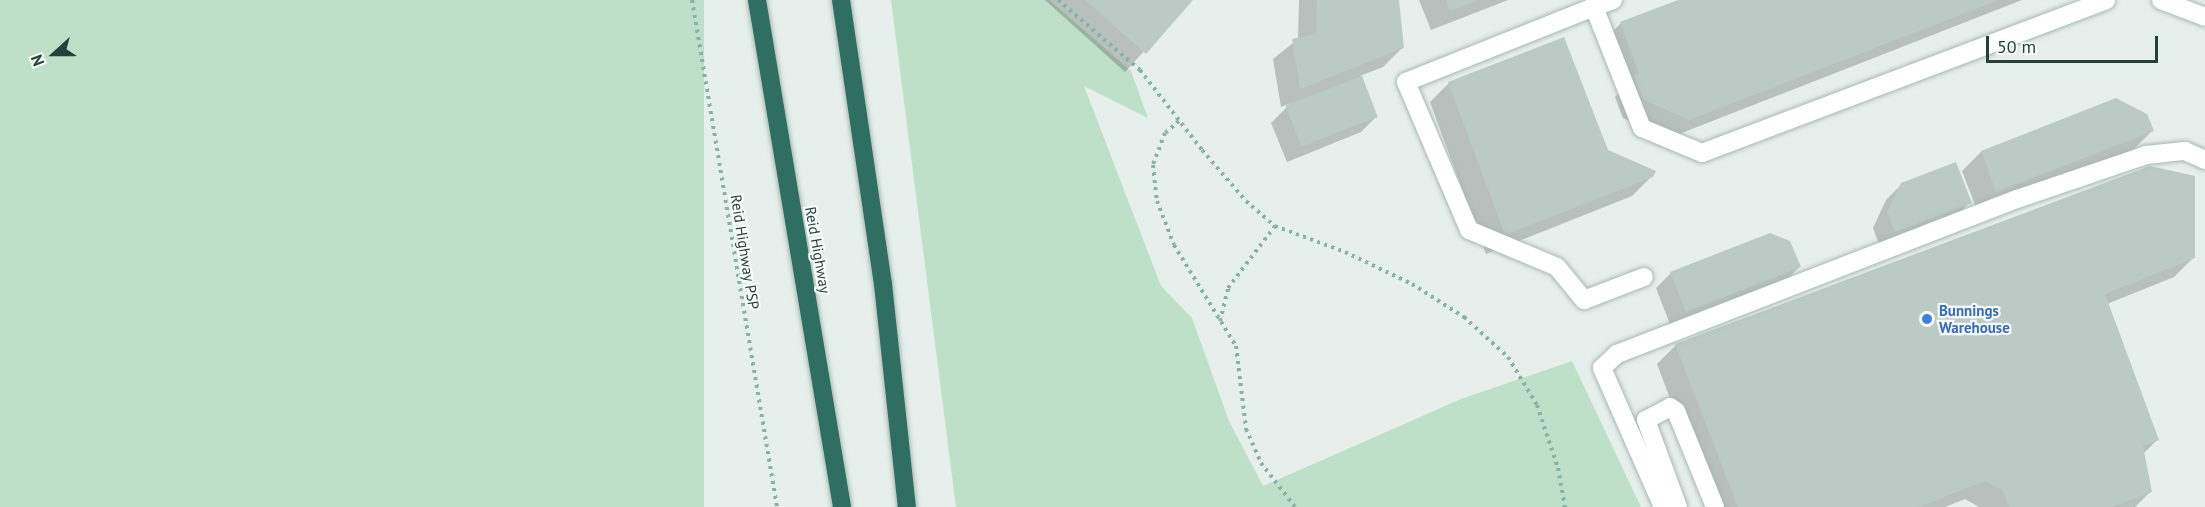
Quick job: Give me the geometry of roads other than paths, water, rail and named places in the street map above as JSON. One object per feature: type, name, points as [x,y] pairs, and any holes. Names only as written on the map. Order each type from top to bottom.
[{"type":"highway","name":"Reid Highway","points":[[757,0],[842,507]]},
{"type":"highway","points":[[841,0],[883,284],[908,507]]},
{"type":"lane","points":[[1612,0],[1406,82],[1469,230],[1557,267],[1584,300],[1644,277]]},
{"type":"lane","points":[[1594,7],[1642,128],[1702,153],[2106,0]]},
{"type":"lane","points":[[2161,0],[2205,17]]},
{"type":"lane","points":[[1663,507],[1602,368],[1617,354],[2017,199],[2146,155],[2185,151],[2205,160]]},
{"type":"lane","points":[[1678,507],[1646,420],[1670,407],[1676,411],[1715,507]]},
{"type":"place","name":"Bunnings Warehouse","points":[[1927,319]]}]
